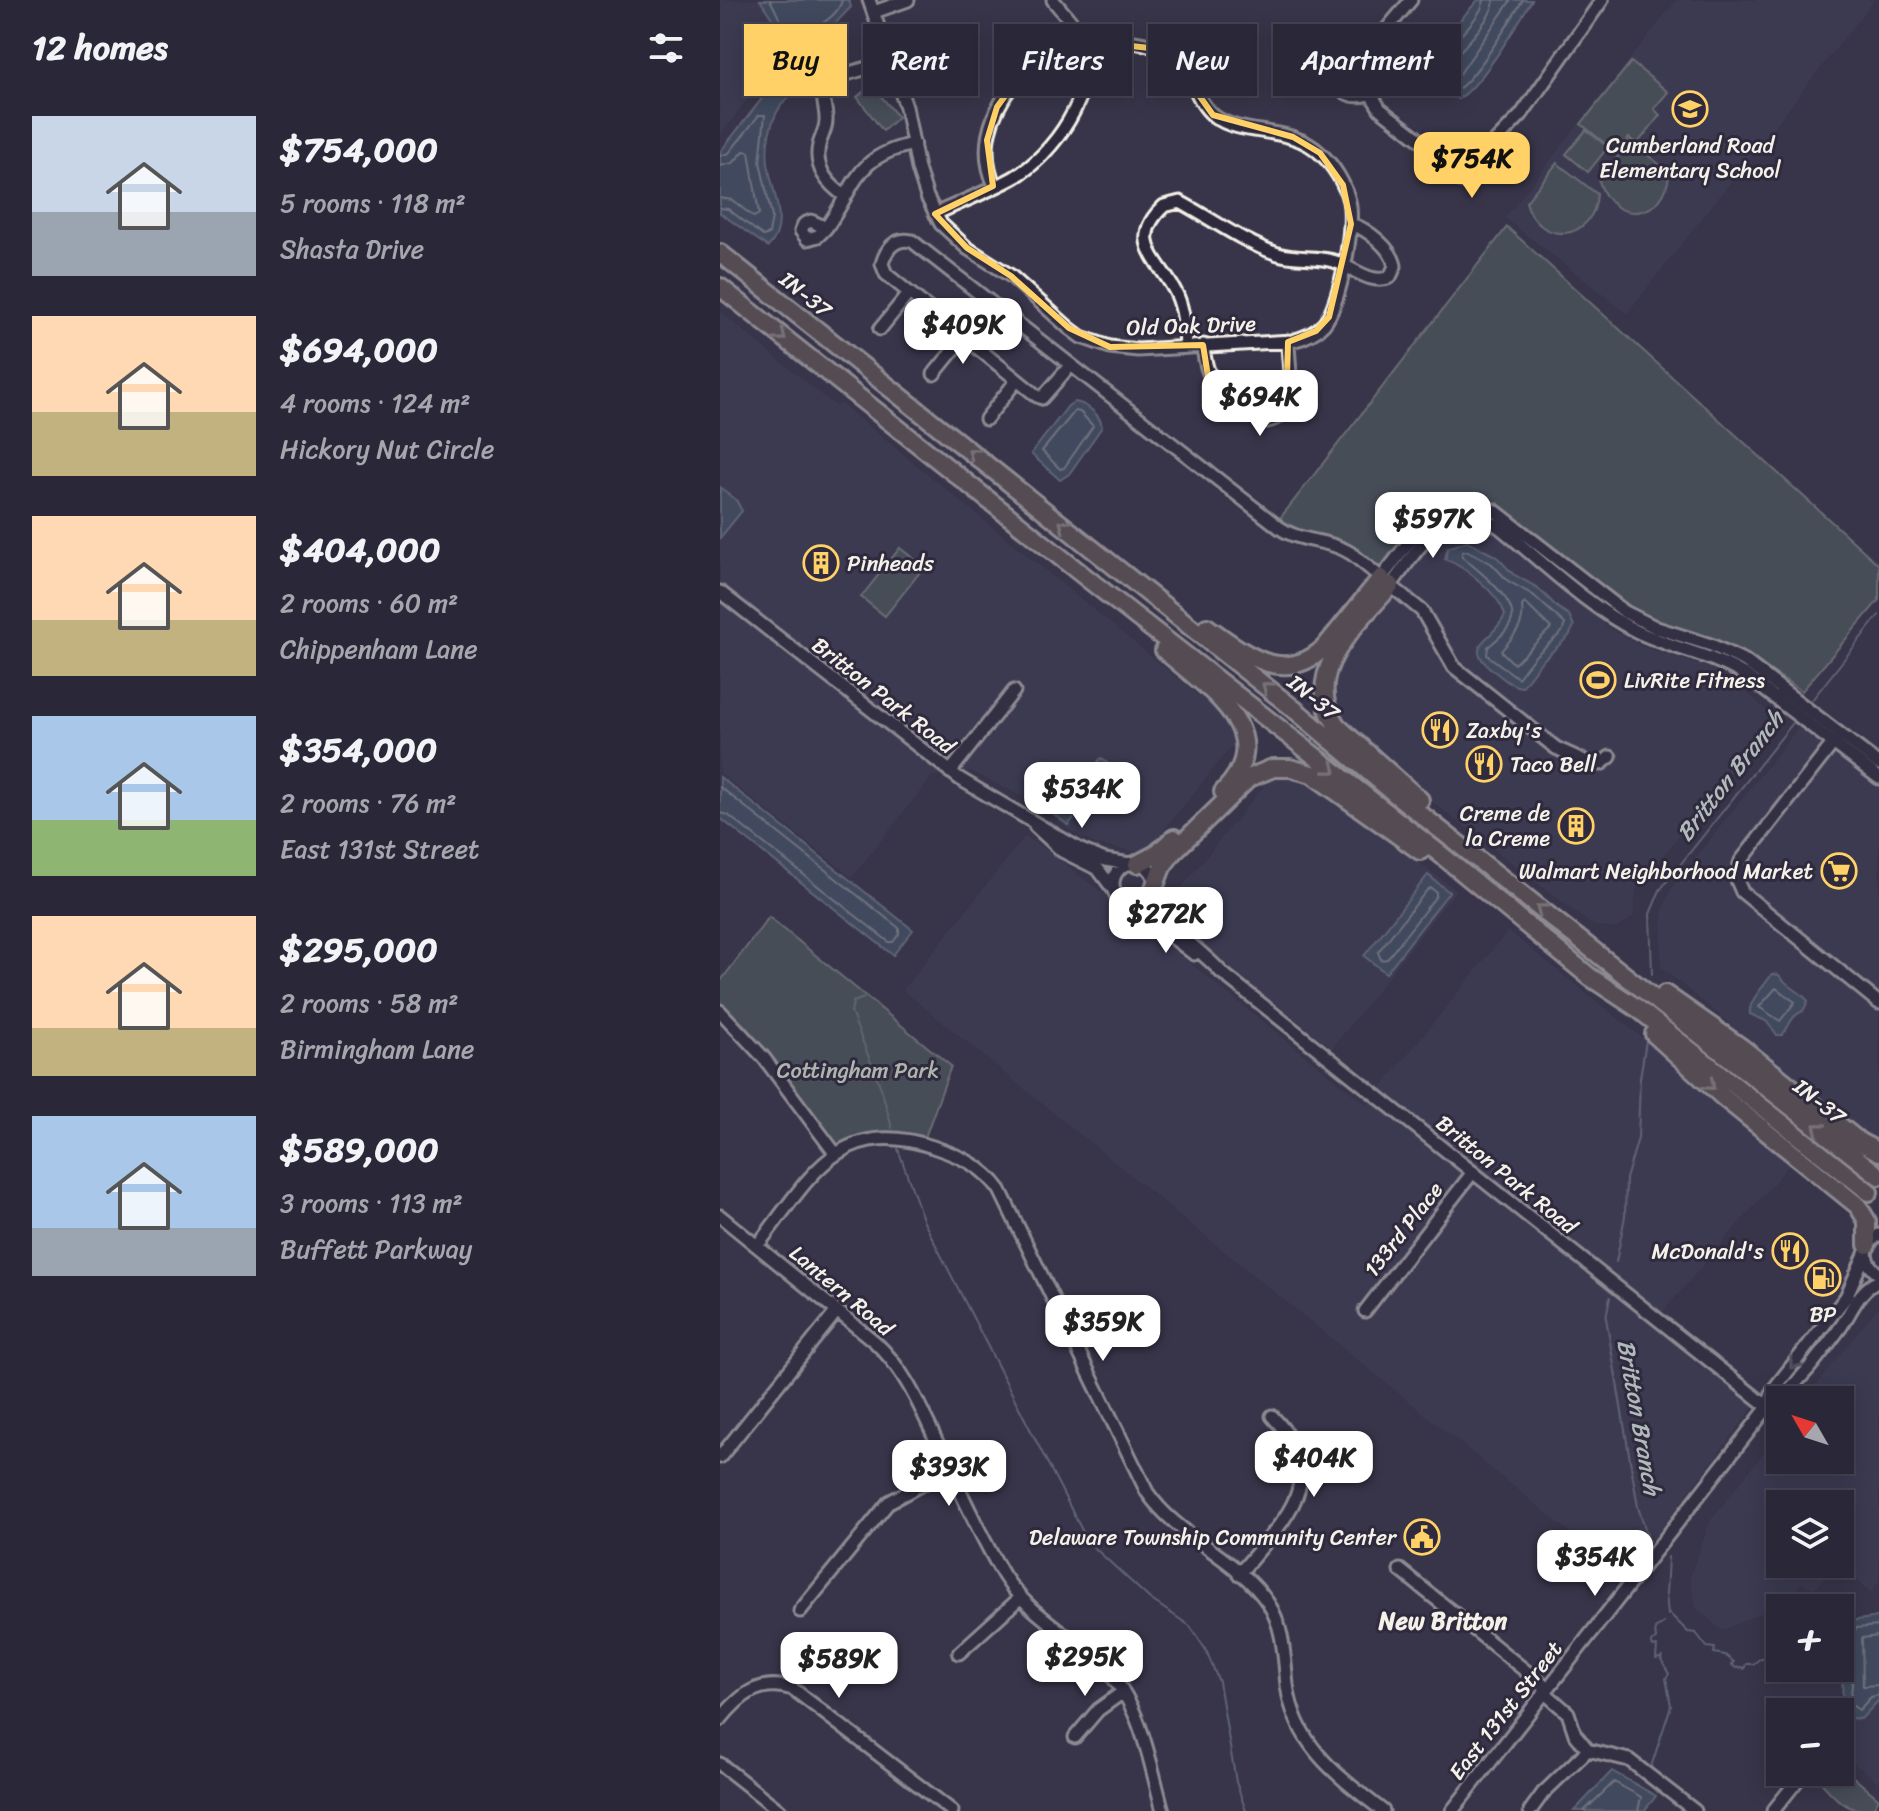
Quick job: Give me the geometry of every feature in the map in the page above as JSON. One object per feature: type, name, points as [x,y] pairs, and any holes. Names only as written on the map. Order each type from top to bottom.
[{"type":"highway","name":"IN-37","points":[[720,253],[1879,1176]]},
{"type":"highway","name":"IN-37","points":[[720,287],[1439,853],[1590,977],[1637,1008],[1869,1192]]},
{"type":"highway","points":[[1103,556],[1133,573],[1250,657],[1272,665],[1297,663],[1320,651],[1386,582]]},
{"type":"highway","points":[[1386,582],[1329,663],[1324,686],[1328,712],[1337,726],[1481,852],[1502,878]]},
{"type":"highway","points":[[1093,583],[1109,601],[1231,710],[1243,739],[1241,761],[1231,783],[1161,849],[1134,864]]},
{"type":"highway","points":[[1153,891],[1169,856],[1249,778],[1267,769],[1290,768],[1317,777],[1541,938]]},
{"type":"highway","points":[[1580,939],[1741,1047],[1853,1136],[1879,1152]]},
{"type":"highway","points":[[1590,977],[1705,1081],[1858,1206],[1867,1221],[1871,1244]]},
{"type":"street","name":"Old Oak Drive","points":[[869,0],[878,24]]},
{"type":"street","points":[[874,12],[908,0]]},
{"type":"street","points":[[1053,0],[1071,24]]},
{"type":"street","points":[[1390,24],[1411,0]]},
{"type":"street","points":[[1370,96],[1380,109],[1429,147],[1446,155],[1481,152],[1499,138],[1535,98],[1569,44],[1602,0]]},
{"type":"street","points":[[1132,43],[1167,50],[1182,64],[1198,97],[1213,115],[1228,123],[1293,137],[1320,153],[1343,185],[1349,201],[1351,224],[1365,230],[1393,256],[1395,266],[1393,274],[1383,279],[1354,272],[1332,261],[1291,257],[1270,251],[1180,202],[1170,203],[1155,217],[1147,234],[1147,243],[1153,261],[1178,299],[1186,346]]},
{"type":"street","points":[[845,196],[832,188],[818,164],[818,149],[826,120],[823,92],[836,78],[863,70]]},
{"type":"street","name":"Old Oak Drive","points":[[902,96],[921,181],[935,214],[967,248],[1011,276],[1056,318],[1081,337],[1110,347],[1138,350],[1303,338],[1323,325],[1329,317],[1344,266],[1351,224]]},
{"type":"street","points":[[995,186],[988,166],[987,140],[997,107],[1004,96]]},
{"type":"street","points":[[935,214],[1013,178],[1038,158],[1057,138],[1078,96]]},
{"type":"street","points":[[826,228],[855,178],[873,159],[895,148],[914,144]]},
{"type":"street","points":[[1446,155],[1452,177],[1468,183],[1474,182],[1482,174],[1484,160],[1481,152]]},
{"type":"street","points":[[1070,366],[1042,398],[882,270],[885,252],[904,239],[912,241],[1283,531],[1344,548],[1425,614],[1454,667],[1556,748],[1591,764],[1601,764],[1610,757]]},
{"type":"street","points":[[880,329],[909,293]]},
{"type":"street","points":[[934,374],[964,337]]},
{"type":"street","points":[[1203,345],[1208,376],[1221,394],[1267,421],[1283,415],[1288,405],[1288,341]]},
{"type":"street","points":[[986,419],[1017,380]]},
{"type":"street","points":[[1386,582],[1424,525],[1439,514],[1462,512],[1470,506],[1494,510],[1625,612],[1657,628],[1736,655],[1837,738],[1879,778]]},
{"type":"street","name":"Britton Park Road","points":[[720,592],[950,772],[1099,858],[1134,864]]},
{"type":"street","points":[[950,772],[1014,691]]},
{"type":"street","points":[[1837,738],[1879,764]]},
{"type":"street","points":[[1837,738],[1741,861],[1736,878],[1742,892],[1879,1003]]},
{"type":"street","name":"Britton Park Road","points":[[1030,819],[1058,848],[1102,872],[1114,890]]},
{"type":"street","points":[[1134,864],[1149,870],[1155,882],[1153,891],[1141,904],[1127,904],[1114,890],[1114,876],[1118,870],[1134,864]]},
{"type":"street","name":"Britton Park Road","points":[[1153,891],[1157,909],[1164,919],[1221,972]]},
{"type":"street","name":"Britton Park Road","points":[[1127,904],[1139,909],[1165,933],[1221,972],[1766,1405]]},
{"type":"street","points":[[720,1011],[764,1058],[835,1153]]},
{"type":"street","points":[[757,1246],[811,1177],[835,1153],[865,1140],[898,1138],[958,1156],[980,1169],[1000,1190],[1154,1503],[1262,1596],[1276,1619],[1283,1646],[1289,1701],[1302,1735],[1330,1770],[1383,1811]]},
{"type":"street","name":"133rd Place","points":[[1365,1311],[1473,1172]]},
{"type":"street","name":"Lantern Road","points":[[720,1216],[875,1342],[896,1364],[907,1380],[998,1566],[1021,1597],[1103,1667],[1123,1692],[1137,1717],[1163,1811]]},
{"type":"street","points":[[1871,1244],[1869,1265],[1879,1274]]},
{"type":"street","name":"East 131st Street","points":[[1776,1386],[1846,1297],[1871,1244]]},
{"type":"street","name":"East 131st Street","points":[[1792,1386],[1826,1345],[1861,1294],[1879,1281]]},
{"type":"street","points":[[1073,1340],[1143,1306]]},
{"type":"street","points":[[720,1457],[837,1311]]},
{"type":"street","name":"East 131st Street","points":[[1452,1811],[1766,1410]]},
{"type":"street","points":[[1239,1574],[1287,1515],[1299,1487],[1301,1469],[1297,1448],[1272,1416]]},
{"type":"street","points":[[800,1611],[889,1502],[950,1469]]},
{"type":"street","points":[[1400,1570],[1546,1690],[1568,1713],[1575,1734],[1588,1750],[1620,1757],[1636,1765],[1695,1811]]},
{"type":"street","points":[[959,1653],[1021,1597]]},
{"type":"street","points":[[720,1720],[740,1697],[751,1690],[770,1685],[793,1689],[952,1811]]},
{"type":"street","points":[[1075,1737],[1098,1710],[1123,1692]]},
{"type":"street","points":[[1530,1811],[1543,1793],[1588,1750]]},
{"type":"street","points":[[720,1764],[780,1811]]},
{"type":"street","points":[[1773,1811],[1793,1786]]},
{"type":"highlighted area","points":[[1069,39],[1167,50],[1213,115],[1293,137],[1320,153],[1343,185],[1351,224],[1329,317],[1316,331],[1288,342],[1286,411],[1267,421],[1221,394],[1208,376],[1203,345],[1110,347],[1069,328],[1011,276],[967,248],[935,214],[993,186],[987,140],[997,107],[1029,63]]},
{"type":"shaded area","points":[[720,0],[810,0],[814,4],[801,24],[744,24],[744,96],[750,96],[720,135]]},
{"type":"shaded area","name":"Cumberland Road Elementary School","points":[[1677,0],[1874,0],[1627,313],[1505,218]]},
{"type":"shaded area","points":[[720,312],[836,407],[840,403],[1226,718],[1235,742],[1153,843],[1138,852],[1095,844],[1071,831],[1038,804],[971,771],[932,776],[852,877],[720,773]]},
{"type":"shaded area","points":[[1465,524],[1498,535],[1611,630],[1643,647],[1714,670],[1740,686],[1773,720],[1636,890],[1633,917],[1617,928],[1594,926],[1429,799],[1335,718],[1329,677],[1442,532],[1452,525]]},
{"type":"shaded area","points":[[1808,715],[1879,771],[1879,1142],[1867,1136],[1661,967],[1663,908],[1672,888]]},
{"type":"shaded area","points":[[1283,777],[1308,782],[1456,890],[1332,1048],[1165,915],[1169,903],[1268,781]]},
{"type":"shaded area","points":[[1025,837],[1050,852],[1367,1105],[1508,931],[1794,1159],[1660,1315],[1755,1389],[1752,1409],[1624,1576],[903,990]]},
{"type":"shaded area","points":[[1879,1306],[1879,1581],[1871,1592],[1854,1578],[1854,1490],[1766,1490],[1766,1578],[1824,1578],[1815,1589],[1801,1583],[1793,1594],[1766,1594],[1766,1611],[1722,1630],[1696,1608],[1690,1576],[1711,1520],[1766,1450],[1766,1474],[1854,1474],[1854,1386],[1816,1386]]},
{"type":"shaded area","points":[[1879,1652],[1879,1783],[1854,1763],[1854,1698],[1841,1698]]},
{"type":"green space","points":[[1631,62],[1668,92],[1654,109],[1660,115],[1637,144],[1629,138],[1617,153],[1581,124]]},
{"type":"green space","points":[[863,92],[863,96],[881,96],[898,117],[883,131],[857,97]]},
{"type":"green space","points":[[1586,130],[1608,147],[1588,172],[1566,154]]},
{"type":"green space","points":[[1630,141],[1669,172],[1666,188],[1659,200],[1650,208],[1638,212],[1615,206],[1599,181]]},
{"type":"green space","points":[[1557,163],[1597,194],[1594,210],[1587,222],[1566,233],[1542,227],[1526,202]]},
{"type":"green space","points":[[1507,227],[1879,565],[1879,600],[1802,691],[1740,651],[1661,622],[1617,601],[1497,505],[1459,503],[1430,515],[1405,538],[1381,567],[1278,521]]},
{"type":"green space","points":[[900,548],[924,567],[885,616],[861,597]]},
{"type":"green space","name":"Cottingham Park","points":[[769,917],[951,1066],[924,1140],[880,1134],[837,1146],[745,1026],[720,1003],[720,982]]},
{"type":"green space","points":[[1854,1778],[1879,1799],[1871,1811],[1860,1810],[1843,1804],[1824,1786],[1854,1786]]},
{"type":"water","points":[[760,0],[849,0],[851,7],[835,24],[775,23]]},
{"type":"water","points":[[1478,0],[1532,0],[1487,69],[1467,93],[1458,99],[1452,96],[1461,96],[1461,19]]},
{"type":"water","points":[[764,96],[791,96],[780,106],[767,150],[779,218],[775,238],[768,247],[720,213],[720,152]]},
{"type":"water","points":[[1074,402],[1092,410],[1102,427],[1069,474],[1060,480],[1031,454]]},
{"type":"water","points":[[720,487],[736,500],[742,511],[720,538]]},
{"type":"water","points":[[1467,541],[1497,557],[1513,574],[1538,588],[1569,615],[1574,626],[1569,636],[1541,662],[1522,687],[1504,679],[1479,655],[1482,643],[1505,615],[1481,582],[1445,559],[1448,548]]},
{"type":"water","points":[[1101,758],[1114,769],[1068,825],[1055,815]]},
{"type":"water","points":[[720,777],[913,930],[893,955],[720,818]]},
{"type":"water","points":[[1428,875],[1449,892],[1386,973],[1364,956]]},
{"type":"water","points":[[1772,974],[1779,975],[1808,1001],[1782,1035],[1777,1035],[1766,1021],[1750,1014],[1754,999]]},
{"type":"water","points":[[1879,1616],[1879,1700],[1861,1719],[1854,1718],[1854,1698],[1842,1698],[1843,1682],[1854,1682],[1854,1620]]},
{"type":"water","points":[[1612,1771],[1656,1796],[1644,1811],[1574,1811]]},
{"type":"waterway","name":"Britton Branch","points":[[1808,705],[1879,615]]},
{"type":"waterway","name":"Britton Branch","points":[[1652,974],[1650,914],[1660,890],[1796,719]]},
{"type":"waterway","points":[[864,998],[853,1002],[851,1012],[881,1088],[892,1128]]},
{"type":"waterway","name":"Britton Branch","points":[[1616,1262],[1625,1216],[1626,1179],[1638,1138],[1640,1078],[1646,1041]]},
{"type":"waterway","points":[[898,1149],[924,1222],[1088,1542],[1150,1599],[1190,1626],[1206,1650],[1219,1682],[1236,1782],[1246,1811]]},
{"type":"waterway","name":"Britton Branch","points":[[1610,1297],[1606,1318],[1638,1507],[1649,1541]]},
{"type":"waterway","name":"Britton Branch","points":[[1668,1557],[1668,1615]]},
{"type":"waterway","points":[[1669,1613],[1688,1632],[1696,1633],[1707,1647],[1715,1648],[1714,1653],[1725,1655],[1734,1662],[1731,1664],[1736,1668],[1744,1669],[1746,1664],[1766,1658]]},
{"type":"waterway","points":[[1650,1770],[1671,1706],[1666,1678],[1669,1674],[1661,1660],[1663,1657],[1656,1659],[1657,1646],[1653,1647],[1651,1642],[1656,1639],[1655,1629],[1663,1623]]},
{"type":"place","name":"Cumberland Road Elementary School","points":[[1690,109]]},
{"type":"place","name":"Pinheads","points":[[821,563]]},
{"type":"place","name":"LivRite Fitness","points":[[1598,680]]},
{"type":"place","name":"Zaxby's","points":[[1440,730]]},
{"type":"place","name":"Taco Bell","points":[[1484,764]]},
{"type":"place","name":"Creme de la Creme","points":[[1576,826]]},
{"type":"place","name":"Walmart Neighborhood Market","points":[[1839,871]]},
{"type":"place","name":"McDonald's","points":[[1790,1251]]},
{"type":"place","name":"BP","points":[[1823,1278]]},
{"type":"place","name":"Delaware Township Community Center","points":[[1422,1537]]},
{"type":"district","name":"New Britton","points":[[1443,1621]]}]
